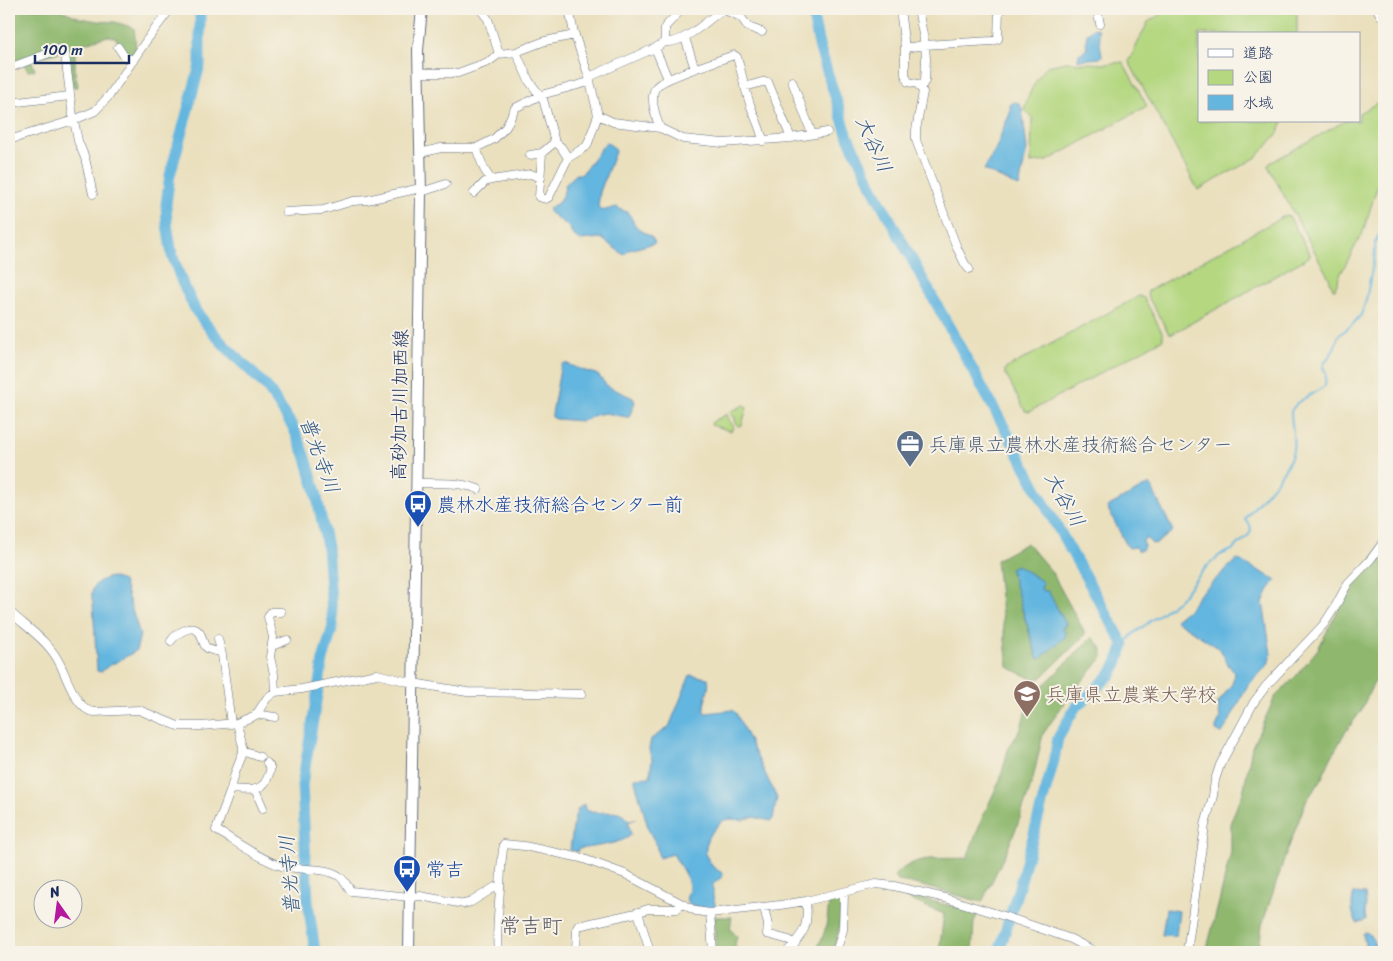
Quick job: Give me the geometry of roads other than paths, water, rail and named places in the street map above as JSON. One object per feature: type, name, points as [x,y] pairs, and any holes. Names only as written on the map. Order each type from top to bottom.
[{"type":"main road","name":"高砂加古川加西線","points":[[409,952],[421,190],[418,73],[419,32],[422,9]]},
{"type":"street","points":[[9,140],[74,120],[95,111],[103,104],[170,9]]},
{"type":"street","points":[[480,9],[488,19],[499,54]]},
{"type":"street","points":[[542,153],[539,197],[546,199],[568,158],[587,146],[598,115],[569,9]]},
{"type":"street","points":[[666,42],[665,27],[682,9]]},
{"type":"street","points":[[790,9],[842,9]]},
{"type":"street","points":[[900,9],[905,48],[905,74],[908,82],[918,84],[923,92],[916,140],[957,248],[969,269]]},
{"type":"street","points":[[918,9],[925,45],[925,81],[921,87]]},
{"type":"street","points":[[905,48],[925,45],[992,42],[998,39],[999,9]]},
{"type":"street","points":[[1097,9],[1100,24]]},
{"type":"street","points":[[420,152],[441,148],[476,148],[494,139],[506,128],[515,108],[540,95],[589,79],[666,42],[685,38],[720,10],[741,17],[748,27],[762,32]]},
{"type":"street","points":[[418,73],[458,73],[488,62],[499,54],[516,52],[545,41],[575,35]]},
{"type":"street","points":[[685,38],[695,69]]},
{"type":"street","points":[[118,47],[124,56],[134,61]]},
{"type":"street","points":[[656,48],[668,79]]},
{"type":"street","points":[[9,68],[60,49],[65,54],[78,141],[92,194]]},
{"type":"street","points":[[516,52],[529,81],[543,99],[555,142],[561,146],[568,158]]},
{"type":"street","points":[[660,128],[655,116],[653,95],[656,87],[668,79],[734,55],[737,57],[744,86],[763,141]]},
{"type":"street","points":[[744,86],[750,87],[764,81],[768,82],[791,138]]},
{"type":"street","points":[[792,81],[812,134]]},
{"type":"street","points":[[9,103],[70,96]]},
{"type":"street","points":[[598,115],[613,122],[660,128],[683,139],[723,143],[763,141],[827,132]]},
{"type":"street","points":[[530,155],[542,153],[555,142]]},
{"type":"street","points":[[476,148],[484,169],[491,180]]},
{"type":"street","points":[[474,193],[485,182],[491,180],[532,174],[541,178]]},
{"type":"street","points":[[286,212],[323,210],[353,201],[367,200],[446,184]]},
{"type":"street","points":[[416,484],[438,483],[478,489]]},
{"type":"street","points":[[1186,952],[1205,825],[1220,765],[1254,702],[1266,686],[1324,624],[1348,583],[1371,559],[1384,541]]},
{"type":"street","points":[[9,611],[46,643],[59,662],[75,696],[84,709],[89,712],[139,710],[178,726],[234,723],[258,713],[266,698],[275,692],[307,688],[377,674],[413,683],[466,692],[582,694]]},
{"type":"street","points":[[275,692],[274,674],[270,657],[273,637],[268,616],[271,612],[281,612]]},
{"type":"street","points":[[172,641],[175,636],[182,632],[196,629],[201,634],[205,646],[221,652]]},
{"type":"street","points":[[218,639],[234,723],[243,751],[216,830],[277,865],[333,873],[341,877],[351,891],[410,897],[420,896],[464,904],[471,902],[496,887],[499,888]]},
{"type":"street","points":[[272,646],[287,640]]},
{"type":"street","points":[[258,713],[275,717]]},
{"type":"street","points":[[243,751],[260,757]]},
{"type":"street","points":[[231,789],[255,789],[262,787],[266,783],[271,768],[268,763]]},
{"type":"street","points":[[255,789],[263,808]]},
{"type":"street","points":[[498,952],[496,937],[501,858],[504,844],[524,846],[581,858],[625,874],[696,912],[710,913],[806,901],[876,884],[894,886],[945,898],[1004,916],[1071,939],[1096,952]]},
{"type":"street","points":[[836,952],[843,930],[844,892]]},
{"type":"street","points":[[787,952],[805,929],[807,922],[806,901]]},
{"type":"street","points":[[576,952],[578,926],[656,908],[677,909],[681,904]]},
{"type":"street","points":[[764,907],[768,925],[767,934],[790,940],[795,944]]},
{"type":"street","points":[[638,912],[650,952]]},
{"type":"street","points":[[710,913],[713,952]]},
{"type":"water","points":[[1095,28],[1098,29],[1102,56],[1100,58],[1078,60],[1079,54],[1087,49],[1087,34]]},
{"type":"water","points":[[1014,102],[1019,103],[1022,109],[1027,149],[1019,187],[984,170],[1009,115],[1010,105]]},
{"type":"water","points":[[606,142],[616,149],[600,192],[598,206],[601,211],[617,207],[627,212],[636,226],[650,236],[655,243],[629,250],[624,255],[601,238],[580,240],[573,235],[569,227],[549,212],[549,208],[558,203],[564,192],[565,185],[576,174],[582,174]]},
{"type":"water","points":[[565,363],[596,374],[607,386],[633,398],[635,402],[629,417],[605,413],[581,421],[552,417],[560,369],[562,364]]},
{"type":"water","points":[[1150,484],[1173,531],[1157,543],[1152,544],[1147,539],[1144,539],[1142,550],[1138,551],[1135,547],[1129,548],[1127,546],[1107,507]]},
{"type":"water","points":[[1237,559],[1276,580],[1263,602],[1271,654],[1268,665],[1248,685],[1222,733],[1216,731],[1220,718],[1218,703],[1232,684],[1235,673],[1220,649],[1175,620],[1189,609],[1199,595]]},
{"type":"water","points":[[1017,565],[1043,582],[1041,588],[1043,591],[1048,591],[1066,624],[1062,628],[1066,633],[1065,637],[1040,659],[1037,657],[1010,568]]},
{"type":"water","points":[[111,577],[123,581],[140,635],[136,651],[101,672],[97,671],[92,593],[95,586],[101,580]]},
{"type":"water","points":[[690,675],[708,678],[704,712],[733,710],[736,713],[777,798],[771,821],[753,817],[743,820],[724,820],[708,837],[705,854],[713,867],[722,873],[723,876],[713,884],[716,908],[696,907],[687,902],[689,884],[683,870],[673,854],[659,858],[656,844],[649,831],[635,781],[635,778],[650,777],[652,758],[649,749],[651,739],[669,727]]},
{"type":"water","points":[[584,804],[585,809],[590,811],[614,812],[619,813],[628,820],[636,819],[628,822],[631,835],[614,843],[578,849],[577,852],[570,850],[574,819],[578,809]]},
{"type":"water","points":[[1354,893],[1365,894],[1366,904],[1366,920],[1357,923],[1352,909]]},
{"type":"water","points":[[1166,909],[1179,911],[1176,936],[1162,935]]},
{"type":"water","points":[[1365,932],[1373,939],[1376,952],[1363,952],[1365,944],[1363,934]]},
{"type":"waterway","name":"普光寺川","points":[[200,9],[200,65],[170,175],[166,204],[172,255],[196,311],[224,345],[267,387],[293,427],[305,455],[316,492],[327,547],[333,626],[323,660],[302,785],[308,902],[315,952]]},
{"type":"waterway","name":"大谷川","points":[[813,9],[820,49],[848,137],[876,194],[1049,512],[1124,645],[1111,674],[1075,708],[1058,738],[1054,760],[1022,877],[999,952]]},
{"type":"waterway","points":[[1124,645],[1133,634],[1179,600],[1206,567],[1220,555],[1232,550],[1248,536],[1251,530],[1250,525],[1245,519],[1246,517],[1280,476],[1291,458],[1294,440],[1291,411],[1297,403],[1325,386],[1326,373],[1323,367],[1325,362],[1333,351],[1339,335],[1361,315],[1366,300],[1375,253],[1375,242],[1384,226]]},
{"type":"place","name":"兵庫県立農林水産技術総合センター","points":[[910,468]]},
{"type":"place","name":"農林水産技術総合センター前","points":[[418,528]]},
{"type":"place","name":"兵庫県立農業大学校","points":[[1027,718]]},
{"type":"place","name":"常吉","points":[[407,893]]},
{"type":"district","name":"常吉町","points":[[531,926]]}]
